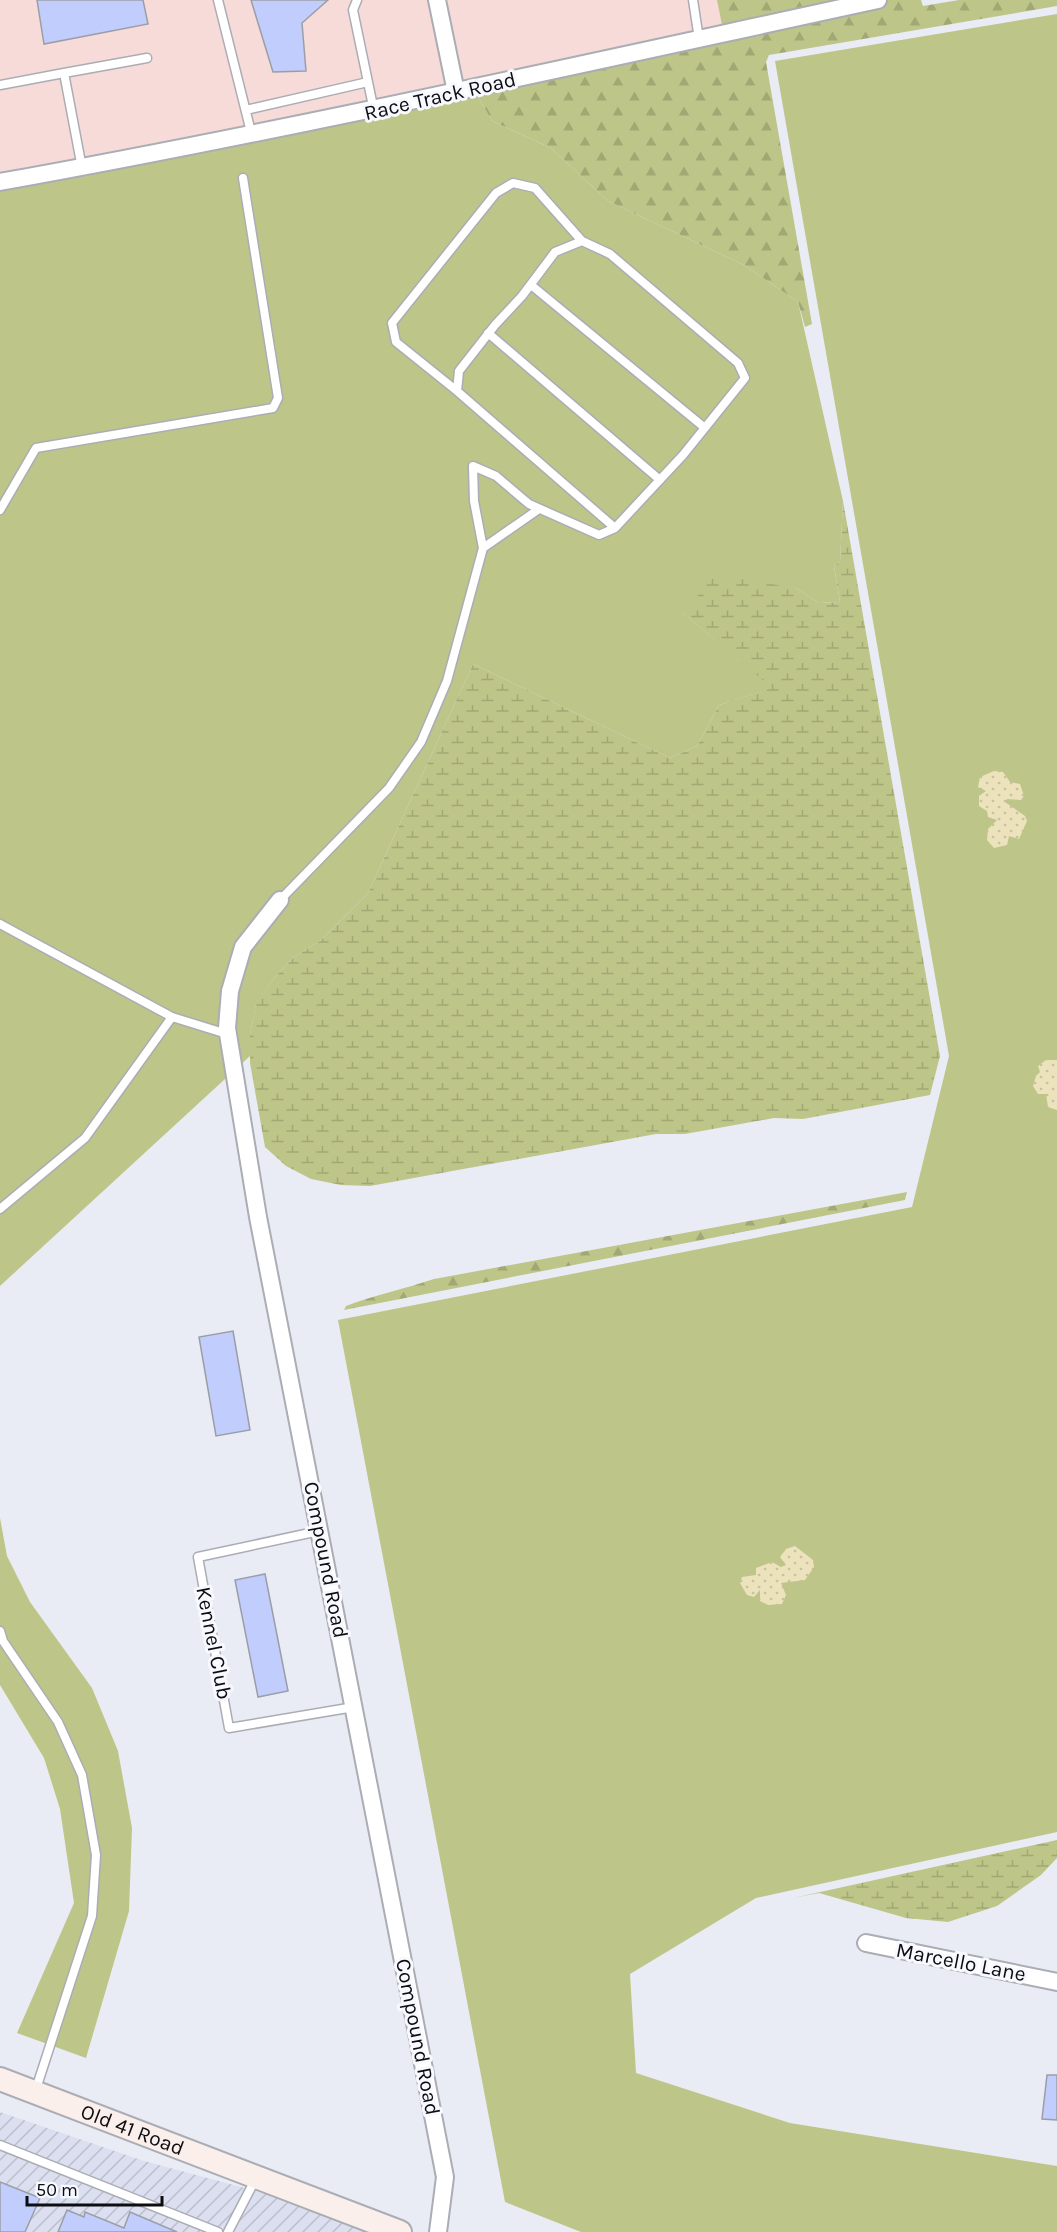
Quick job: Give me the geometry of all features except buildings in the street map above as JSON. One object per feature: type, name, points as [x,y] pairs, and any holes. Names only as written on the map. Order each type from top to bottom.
[{"type":"street","points":[[438,0],[456,92]]},
{"type":"street","name":"Race Track Road","points":[[0,182],[252,136],[374,111],[878,0]]},
{"type":"street","name":"Compound Road","points":[[280,900],[243,947],[230,991],[228,1034],[258,1217],[445,2177],[438,2232]]},
{"type":"street","name":"Marcello Lane","points":[[866,1943],[1057,1982]]},
{"type":"street","name":"Old 41 Road","points":[[0,2079],[400,2232]]},
{"type":"lane","points":[[218,0],[252,136]]},
{"type":"lane","points":[[357,0],[353,10],[374,111]]},
{"type":"lane","points":[[693,0],[699,39]]},
{"type":"lane","points":[[0,85],[147,58]]},
{"type":"lane","points":[[64,73],[82,168]]},
{"type":"lane","points":[[246,110],[368,82]]},
{"type":"lane","points":[[0,510],[36,448],[273,408],[278,398],[243,178]]},
{"type":"lane","points":[[280,900],[389,788],[422,742],[447,681],[483,548],[474,501],[473,466],[496,476],[539,509],[599,535],[615,528],[660,480],[745,378],[738,363],[610,254],[582,241],[535,188],[513,183],[496,193],[392,323],[396,342],[457,391],[615,528]]},
{"type":"lane","points":[[457,391],[459,371],[488,333],[531,285],[555,252],[582,241]]},
{"type":"lane","points":[[531,285],[705,428]]},
{"type":"lane","points":[[488,333],[660,480]]},
{"type":"lane","points":[[483,548],[539,509]]},
{"type":"lane","points":[[0,924],[172,1017],[228,1034]]},
{"type":"lane","points":[[0,1209],[85,1138],[172,1017]]},
{"type":"lane","name":"Kennel Club","points":[[319,1531],[198,1557],[230,1728],[354,1707]]},
{"type":"lane","points":[[0,1631],[3,1641],[58,1722],[82,1775],[96,1855],[92,1916],[34,2093]]},
{"type":"lane","points":[[0,2145],[218,2232]]},
{"type":"lane","points":[[228,2232],[256,2177]]},
{"type":"shaded area","points":[[0,0],[717,0],[726,41],[0,183]]},
{"type":"shaded area","points":[[0,2112],[144,2161],[289,2200],[369,2232],[0,2232]]},
{"type":"green space","points":[[717,0],[921,0],[923,6],[959,0],[1057,0],[1057,6],[769,55],[766,62],[812,324],[805,327],[798,302],[744,265],[608,201],[551,148],[492,121],[477,95],[725,40]]},
{"type":"green space","points":[[1057,14],[1057,1832],[756,1898],[630,1974],[636,2073],[790,2123],[1057,2166],[1057,2232],[581,2232],[505,2202],[338,1320],[912,1207],[949,1056],[775,61]]},
{"type":"green space","points":[[477,95],[492,121],[551,148],[608,201],[744,265],[798,302],[843,501],[840,562],[834,566],[840,602],[819,603],[796,588],[683,613],[773,688],[719,705],[697,746],[670,758],[473,664],[368,893],[320,941],[294,957],[274,978],[256,1005],[250,1034],[250,1056],[0,1286],[0,183]]},
{"type":"green space","points":[[843,501],[940,1056],[930,1095],[803,1119],[774,1118],[685,1134],[656,1134],[370,1186],[341,1185],[311,1179],[286,1166],[265,1147],[250,1063],[250,1034],[256,1004],[274,978],[294,957],[320,941],[368,893],[473,664],[670,758],[697,746],[719,705],[772,688],[683,613],[715,575],[796,588],[819,603],[840,602],[834,566],[840,562]]},
{"type":"green space","points":[[907,1192],[905,1200],[344,1310],[346,1306],[357,1302],[434,1279]]},
{"type":"green space","points":[[0,1518],[7,1556],[30,1602],[92,1688],[118,1751],[132,1828],[129,1911],[86,2058],[17,2033],[74,1903],[60,1809],[44,1758],[0,1685]]},
{"type":"green space","points":[[1057,1840],[1057,1858],[1041,1875],[997,1906],[948,1922],[906,1918],[819,1893],[793,1898]]},
{"type":"sand","points":[[994,771],[1003,772],[1010,782],[1020,784],[1024,796],[1021,800],[1007,799],[1005,802],[1025,816],[1027,821],[1019,839],[1009,836],[1007,845],[994,848],[987,840],[988,829],[997,820],[988,817],[987,811],[979,806],[979,796],[986,791],[978,787],[980,777]]},
{"type":"sand","points":[[1046,1060],[1057,1060],[1057,1110],[1048,1107],[1046,1094],[1038,1094],[1033,1086],[1040,1072],[1038,1066]]},
{"type":"sand","points":[[795,1546],[813,1560],[814,1567],[805,1580],[781,1583],[786,1595],[782,1604],[768,1605],[760,1601],[760,1590],[754,1597],[747,1595],[740,1583],[742,1577],[756,1575],[756,1568],[772,1562],[781,1567],[786,1565],[780,1557],[786,1549]]}]
